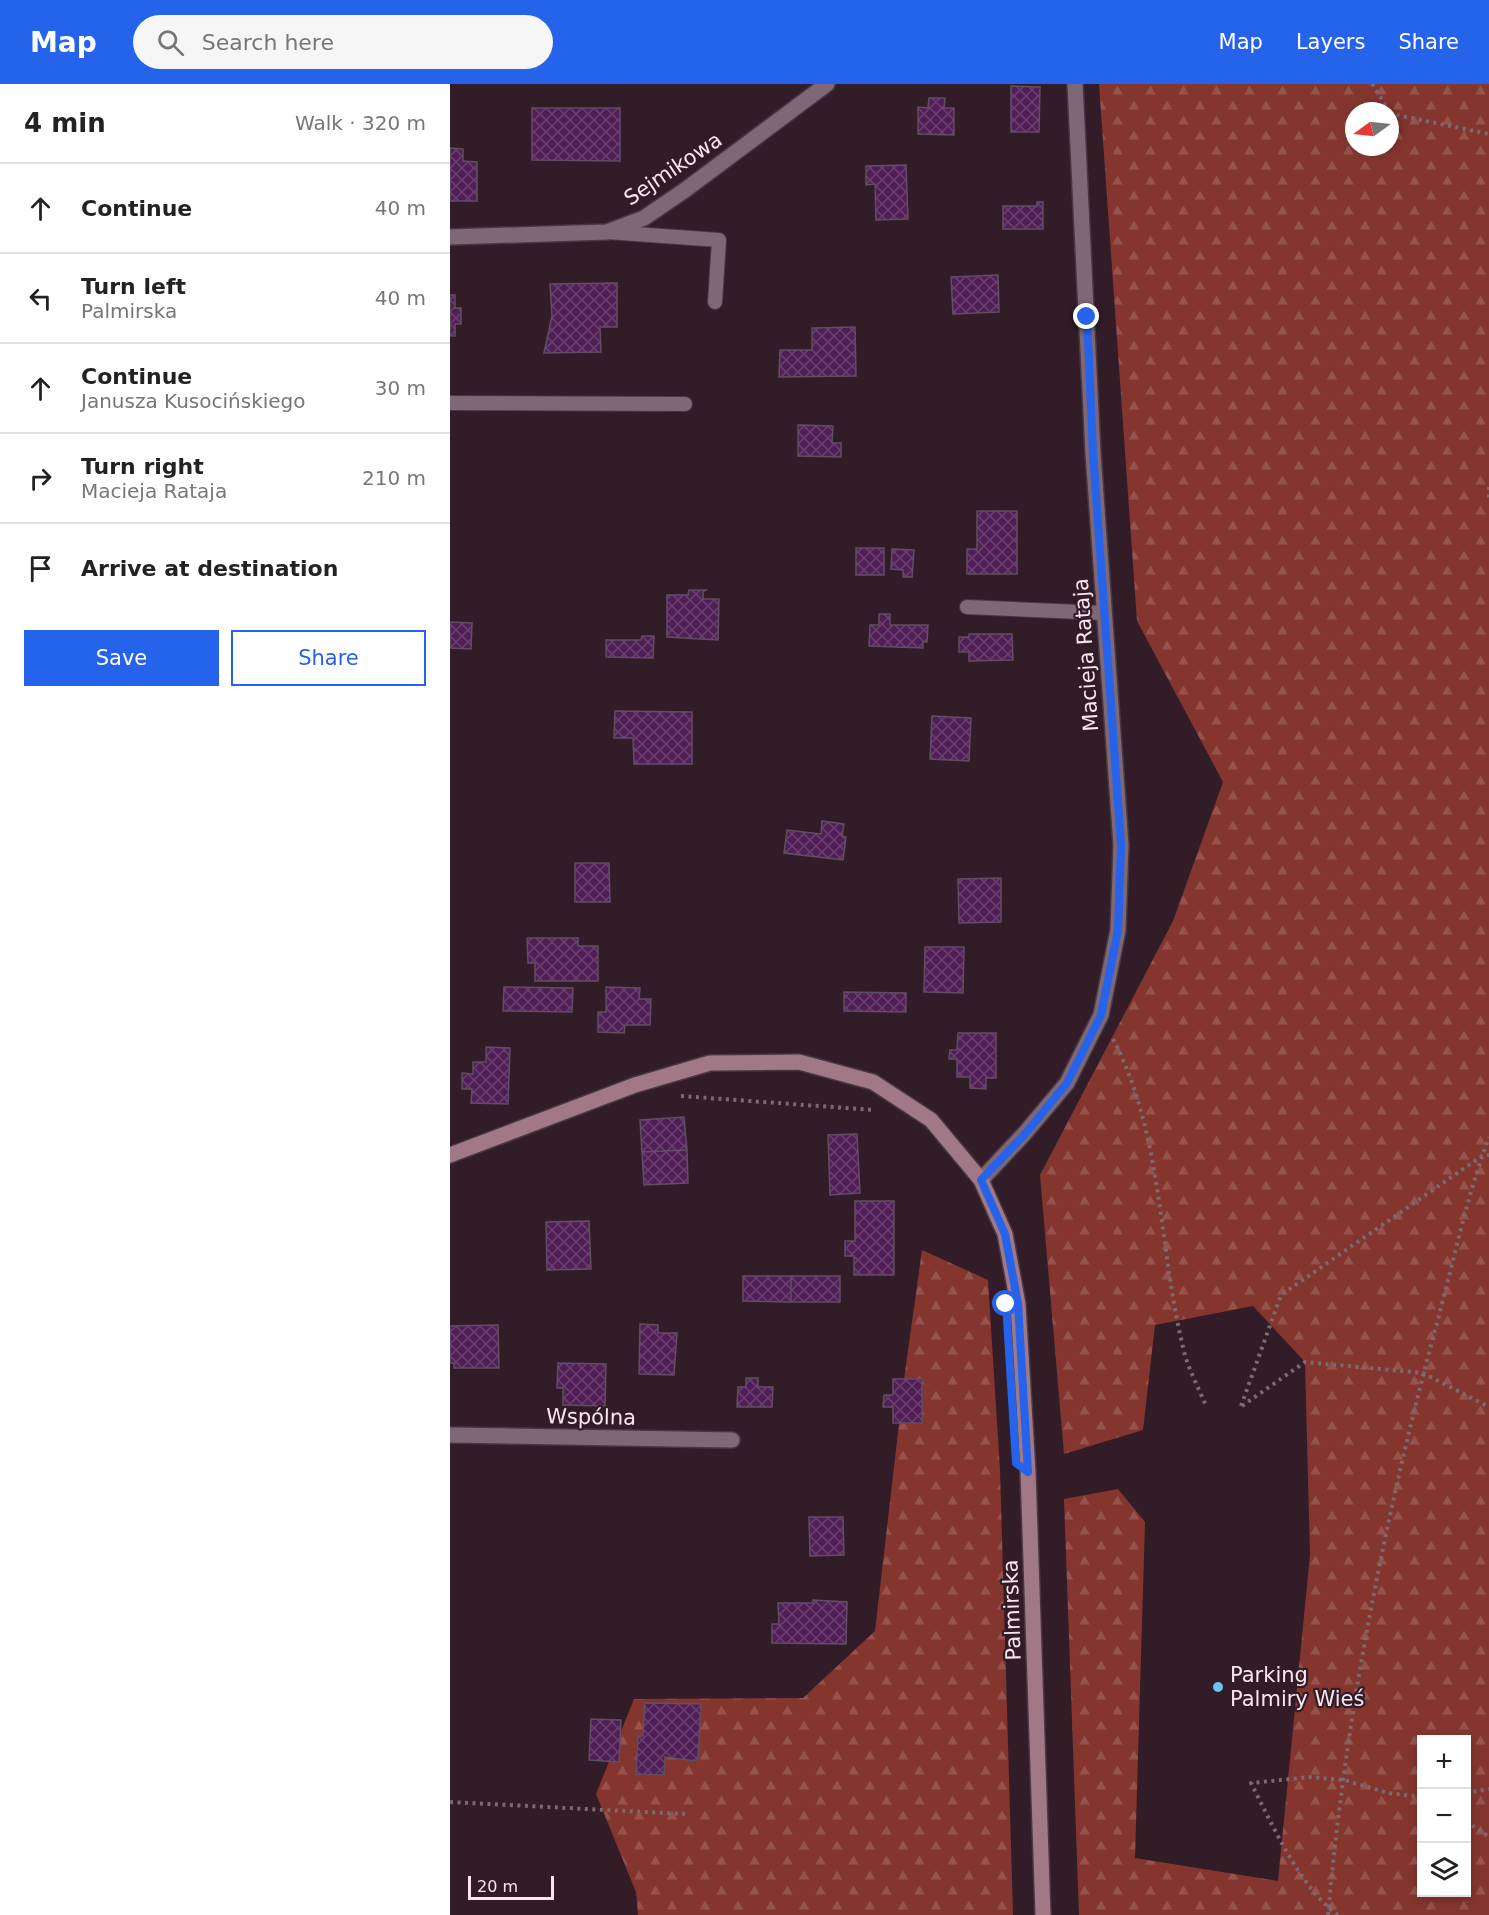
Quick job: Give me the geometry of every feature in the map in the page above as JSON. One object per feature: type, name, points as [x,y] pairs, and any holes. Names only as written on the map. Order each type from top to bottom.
[{"type":"street","name":"Sejmikowa","points":[[450,237],[607,232],[644,218],[827,84]]},
{"type":"street","name":"Macieja Rataja","points":[[981,1180],[1025,1134],[1067,1083],[1101,1015],[1118,930],[1121,845],[1104,613],[1075,84]]},
{"type":"street","name":"Palmirska","points":[[450,1155],[635,1085],[710,1063],[799,1062],[873,1082],[883,1088],[931,1120],[981,1180],[1005,1234],[1018,1304],[1028,1472],[1043,1915]]},
{"type":"street","name":"Wspólna","points":[[450,1435],[732,1440]]},
{"type":"lane","points":[[607,232],[719,240],[715,302]]},
{"type":"lane","points":[[450,403],[685,404]]},
{"type":"lane","points":[[967,607],[1104,613]]},
{"type":"path","points":[[1372,84],[1384,102]]},
{"type":"path","points":[[1399,115],[1489,134]]},
{"type":"path","points":[[1489,487],[1489,502]]},
{"type":"path","points":[[1101,1015],[1123,1057],[1140,1110],[1156,1181],[1173,1298],[1186,1357],[1206,1406]]},
{"type":"path","points":[[677,1096],[880,1110]]},
{"type":"path","points":[[1328,1915],[1355,1689],[1391,1501],[1423,1373],[1489,1137]]},
{"type":"path","points":[[1489,1155],[1482,1156],[1281,1295],[1241,1406],[1305,1362],[1423,1373],[1489,1407]]},
{"type":"path","points":[[1338,1915],[1328,1908],[1289,1857],[1251,1783],[1310,1777],[1344,1780],[1388,1793],[1417,1796]]},
{"type":"path","points":[[1471,1792],[1489,1789]]},
{"type":"path","points":[[450,1802],[685,1814]]},
{"type":"path","points":[[1471,1824],[1489,1837]]},
{"type":"green space","points":[[1099,84],[1489,84],[1489,1915],[1079,1915],[1064,1499],[1118,1489],[1145,1522],[1135,1858],[1278,1881],[1310,1555],[1305,1362],[1253,1306],[1155,1325],[1143,1430],[1064,1454],[1040,1175],[1173,921],[1223,782],[1137,621]]},
{"type":"green space","points":[[922,1250],[988,1280],[1000,1470],[1013,1915],[638,1915],[636,1892],[596,1794],[634,1699],[803,1698],[875,1631],[905,1372]]},
{"type":"building","points":[[1011,86],[1040,87],[1039,132],[1011,132]]},
{"type":"building","points":[[929,98],[945,98],[944,108],[954,108],[954,135],[918,134],[918,107],[928,108]]},
{"type":"building","points":[[532,108],[620,108],[620,161],[532,160]]},
{"type":"building","points":[[450,148],[463,149],[463,161],[477,162],[477,201],[450,201]]},
{"type":"building","points":[[906,165],[908,219],[876,220],[875,184],[866,185],[866,166]]},
{"type":"building","points":[[1037,202],[1043,202],[1043,229],[1003,229],[1003,206],[1037,206]]},
{"type":"building","points":[[998,275],[999,312],[953,314],[951,277]]},
{"type":"building","points":[[617,283],[617,327],[600,327],[601,352],[544,353],[552,316],[550,284]]},
{"type":"building","points":[[450,295],[455,295],[455,308],[461,308],[461,324],[455,324],[455,336],[450,336]]},
{"type":"building","points":[[855,327],[856,376],[779,377],[780,350],[812,350],[812,328]]},
{"type":"building","points":[[798,425],[833,426],[832,443],[841,443],[841,457],[798,456]]},
{"type":"building","points":[[977,511],[1017,511],[1017,574],[967,574],[967,549],[977,549]]},
{"type":"building","points":[[856,548],[884,548],[884,575],[856,575]]},
{"type":"building","points":[[892,549],[914,550],[912,577],[903,577],[903,570],[891,569]]},
{"type":"building","points":[[689,590],[706,590],[703,592],[703,599],[719,599],[718,640],[667,637],[667,595],[688,595]]},
{"type":"building","points":[[879,614],[890,614],[890,625],[928,625],[927,642],[923,642],[923,648],[869,646],[870,625],[879,625]]},
{"type":"building","points":[[450,622],[472,623],[471,649],[450,648]]},
{"type":"building","points":[[969,634],[1012,634],[1013,660],[969,661],[969,652],[959,652],[959,637],[969,637]]},
{"type":"building","points":[[642,636],[654,636],[653,658],[606,657],[606,640],[641,640]]},
{"type":"building","points":[[615,711],[692,712],[692,764],[634,764],[633,738],[614,738]]},
{"type":"building","points":[[932,716],[971,718],[969,761],[930,759]]},
{"type":"building","points":[[822,821],[844,824],[842,836],[846,837],[843,860],[784,853],[787,830],[821,834]]},
{"type":"building","points":[[575,863],[609,863],[610,902],[575,902]]},
{"type":"building","points":[[1001,878],[1001,922],[959,923],[958,879]]},
{"type":"building","points":[[527,938],[578,938],[578,946],[598,946],[598,981],[535,981],[535,963],[528,963]]},
{"type":"building","points":[[925,947],[964,947],[963,993],[924,992]]},
{"type":"building","points":[[504,987],[573,988],[572,1012],[503,1011]]},
{"type":"building","points":[[606,987],[640,988],[639,999],[651,999],[650,1025],[625,1025],[624,1033],[598,1032],[598,1012],[606,1012]]},
{"type":"building","points":[[844,992],[906,993],[906,1012],[844,1011]]},
{"type":"building","points":[[958,1033],[996,1033],[996,1078],[986,1078],[986,1089],[970,1088],[970,1077],[957,1077],[957,1059],[949,1059],[950,1050],[957,1050]]},
{"type":"building","points":[[486,1047],[510,1048],[508,1104],[471,1103],[472,1089],[462,1089],[462,1073],[473,1074],[473,1062],[486,1062]]},
{"type":"building","points":[[684,1117],[687,1150],[642,1152],[640,1120]]},
{"type":"building","points":[[857,1134],[860,1193],[830,1195],[828,1135]]},
{"type":"building","points":[[687,1150],[688,1183],[644,1185],[642,1152]]},
{"type":"building","points":[[855,1201],[894,1201],[894,1275],[854,1275],[854,1256],[845,1256],[845,1241],[855,1241]]},
{"type":"building","points":[[589,1221],[591,1269],[547,1270],[546,1222]]},
{"type":"building","points":[[743,1276],[791,1276],[791,1302],[743,1301]]},
{"type":"building","points":[[791,1276],[840,1276],[840,1302],[791,1302]]},
{"type":"building","points":[[640,1324],[658,1325],[658,1333],[677,1333],[674,1375],[639,1374]]},
{"type":"building","points":[[498,1325],[499,1368],[454,1368],[454,1363],[450,1363],[450,1326]]},
{"type":"building","points":[[558,1363],[606,1364],[605,1406],[563,1405],[563,1388],[557,1388]]},
{"type":"building","points":[[746,1378],[758,1378],[758,1387],[773,1387],[772,1407],[737,1407],[738,1387],[746,1387]]},
{"type":"building","points":[[893,1379],[922,1379],[922,1423],[893,1423],[893,1407],[883,1407],[884,1395],[893,1395]]},
{"type":"building","points":[[809,1517],[843,1517],[844,1555],[810,1556]]},
{"type":"building","points":[[813,1600],[847,1602],[846,1644],[772,1643],[772,1624],[779,1624],[778,1603],[813,1603]]},
{"type":"building","points":[[645,1703],[701,1704],[696,1761],[665,1757],[664,1775],[636,1774],[638,1736],[643,1736]]},
{"type":"building","points":[[591,1719],[621,1720],[619,1762],[589,1760]]},
{"type":"place","name":"Parking Palmiry Wieś","points":[[1218,1687]]},
{"type":"route","points":[[1006,1304],[1016,1463],[1028,1472],[1018,1304],[1005,1234],[981,1180],[1025,1134],[1067,1083],[1101,1015],[1118,930],[1121,845],[1093,453],[1087,317]]}]
